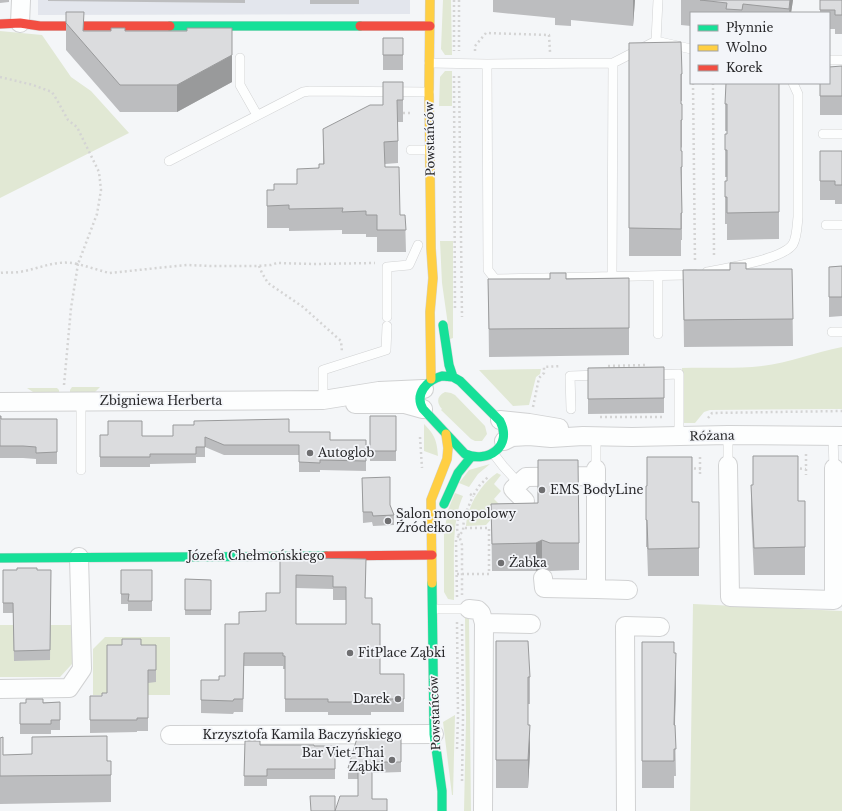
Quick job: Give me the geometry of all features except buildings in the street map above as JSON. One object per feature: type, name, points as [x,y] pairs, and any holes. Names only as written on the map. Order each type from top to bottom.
[{"type":"street","points":[[20,23],[21,0]]},
{"type":"street","name":"Powstańców","points":[[423,409],[420,400],[427,384],[432,353],[430,312],[433,278],[431,244],[429,92],[430,0]]},
{"type":"street","points":[[0,24],[20,23],[40,26],[430,26]]},
{"type":"street","name":"Powstańców","points":[[433,278],[449,365],[453,377]]},
{"type":"street","points":[[423,409],[465,454],[471,457],[481,457],[498,447],[504,433],[500,420],[460,381],[453,377],[442,376],[427,384]]},
{"type":"street","name":"Zbigniewa Herberta","points":[[0,402],[322,400],[427,384]]},
{"type":"street","name":"Zbigniewa Herberta","points":[[322,400],[345,404],[405,404],[423,409]]},
{"type":"street","name":"Różana","points":[[500,420],[555,427],[589,436]]},
{"type":"street","name":"Powstańców","points":[[442,811],[442,791],[434,734],[433,542],[431,500],[434,488],[445,465],[448,451],[446,434]]},
{"type":"street","name":"Różana","points":[[498,447],[512,437],[529,436],[551,438],[589,436],[728,435],[838,436]]},
{"type":"street","name":"Powstańców","points":[[433,542],[446,499],[458,473],[471,457]]},
{"type":"street","points":[[728,465],[730,597],[838,600],[834,468]]},
{"type":"street","points":[[525,501],[513,489],[526,477],[596,472],[596,589]]},
{"type":"street","name":"Józefa Chełmońskiego","points":[[0,558],[432,555]]},
{"type":"street","points":[[0,689],[69,688],[82,669],[79,557]]},
{"type":"street","points":[[543,578],[544,588],[628,590]]},
{"type":"street","points":[[463,609],[478,610],[481,613],[484,623],[484,811]]},
{"type":"street","points":[[484,623],[531,624]]},
{"type":"street","points":[[626,811],[625,626],[660,627]]},
{"type":"street","name":"Krzysztofa Kamila Baczyńskiego","points":[[170,735],[434,734]]},
{"type":"lane","points":[[656,42],[658,0]]},
{"type":"lane","points":[[429,63],[613,63],[656,42],[690,49]]},
{"type":"lane","points":[[240,58],[240,85],[257,116]]},
{"type":"lane","points":[[830,60],[842,60]]},
{"type":"lane","points":[[612,276],[613,63]]},
{"type":"lane","points":[[488,64],[488,270],[495,279],[685,275],[772,258],[786,251],[793,245],[798,217],[798,94],[793,84]]},
{"type":"lane","points":[[169,161],[296,95],[310,91],[429,92]]},
{"type":"lane","points":[[823,134],[842,134]]},
{"type":"lane","points":[[411,150],[430,150]]},
{"type":"lane","points":[[826,225],[842,225]]},
{"type":"lane","points":[[322,400],[323,370],[386,350],[387,267],[409,265],[418,245]]},
{"type":"lane","points":[[658,276],[658,334]]},
{"type":"lane","points":[[832,332],[842,332]]},
{"type":"lane","points":[[641,375],[679,374],[679,436]]},
{"type":"lane","points":[[571,409],[570,376],[610,375]]},
{"type":"lane","points":[[81,470],[82,402]]},
{"type":"lane","points":[[728,435],[728,465]]},
{"type":"lane","points":[[589,436],[596,472]]},
{"type":"lane","points":[[834,468],[838,436]]},
{"type":"lane","points":[[498,447],[503,466],[513,477]]},
{"type":"lane","points":[[433,609],[463,609]]},
{"type":"path","points":[[454,0],[457,64],[461,297]]},
{"type":"path","points":[[456,319],[457,64],[459,0]]},
{"type":"path","points":[[474,64],[475,46],[486,33],[550,35],[550,64]]},
{"type":"path","points":[[0,77],[39,87],[52,92],[58,100],[68,120],[77,127],[99,172],[101,190],[98,214],[78,264],[71,308],[64,383],[57,383]]},
{"type":"path","points":[[694,84],[695,274]]},
{"type":"path","points":[[713,84],[714,270]]},
{"type":"path","points":[[403,113],[411,113]]},
{"type":"path","points":[[0,273],[20,272],[44,265],[69,262],[109,273],[187,265],[259,266],[277,263],[376,263]]},
{"type":"path","points":[[259,266],[268,283],[303,307],[341,341]]},
{"type":"path","points":[[608,366],[647,365]]},
{"type":"path","points":[[534,402],[539,378],[544,373],[544,367],[568,366]]},
{"type":"path","points":[[806,454],[806,475]]},
{"type":"path","points":[[700,455],[700,474]]},
{"type":"path","points":[[685,466],[700,469]]},
{"type":"path","points":[[791,466],[806,469]]},
{"type":"path","points":[[457,756],[463,609],[457,574],[456,539],[463,531],[464,517],[473,496]]},
{"type":"path","points":[[458,515],[457,529],[462,545],[463,609],[462,784]]},
{"type":"path","points":[[457,574],[490,574],[489,528],[463,528]]},
{"type":"shaded area","points":[[38,0],[410,0],[410,14],[38,15]]},
{"type":"green space","points":[[443,0],[451,0],[452,55],[445,55],[441,49]]},
{"type":"green space","points":[[0,31],[42,35],[71,77],[91,91],[129,133],[0,198]]},
{"type":"green space","points":[[445,71],[452,71],[452,106],[439,106],[440,77]]},
{"type":"green space","points":[[440,241],[453,241],[453,338],[450,339],[442,283]]},
{"type":"green space","points":[[842,347],[842,409],[710,410],[704,412],[695,423],[683,423],[682,368],[762,366]]},
{"type":"green space","points":[[541,369],[540,374],[536,377],[529,405],[513,406],[479,370]]},
{"type":"green space","points":[[72,387],[100,387],[94,393],[70,394]]},
{"type":"green space","points":[[27,388],[57,388],[59,390],[59,394],[36,394]]},
{"type":"green space","points":[[445,392],[455,395],[485,426],[487,434],[482,441],[475,441],[471,439],[441,410],[442,409],[438,399],[440,395]]},
{"type":"green space","points":[[424,424],[435,438],[438,456],[424,451]]},
{"type":"green space","points":[[490,464],[478,474],[469,487],[459,483],[469,470]]},
{"type":"green space","points":[[497,473],[501,475],[494,484],[501,491],[494,499],[502,507],[486,525],[466,526],[472,503],[480,489]]},
{"type":"green space","points":[[455,493],[463,496],[456,520],[454,547],[454,600],[448,599],[444,592],[444,533],[448,510]]},
{"type":"green space","points":[[693,604],[842,611],[842,811],[690,811]]},
{"type":"green space","points":[[465,617],[469,618],[471,811],[464,811],[466,720]]},
{"type":"green space","points":[[0,625],[72,625],[72,664],[60,677],[0,677]]},
{"type":"green space","points":[[105,637],[170,637],[170,695],[93,695],[93,649]]},
{"type":"green space","points":[[455,715],[453,795],[452,795],[443,722]]},
{"type":"traffic: fast","points":[[170,26],[360,26]]},
{"type":"traffic: fast","points":[[443,325],[449,365],[453,377]]},
{"type":"traffic: fast","points":[[442,376],[453,377],[460,381],[500,421],[503,430],[501,445],[490,455],[482,457],[465,454],[423,409],[420,398],[421,393],[427,384],[442,376]]},
{"type":"traffic: fast","points":[[444,504],[458,473],[471,457]]},
{"type":"traffic: fast","points":[[0,558],[326,556]]},
{"type":"traffic: fast","points":[[432,583],[434,734],[442,791],[442,811]]},
{"type":"traffic: slow","points":[[430,0],[429,92],[431,248],[433,278],[430,312],[431,379]]},
{"type":"traffic: slow","points":[[432,583],[431,500],[447,459],[448,448],[446,434]]},
{"type":"traffic: jam","points":[[0,24],[20,23],[40,26],[170,26]]},
{"type":"traffic: jam","points":[[360,26],[430,26]]},
{"type":"traffic: jam","points":[[326,556],[432,555]]},
{"type":"place","name":"Autoglob","points":[[310,453]]},
{"type":"place","name":"EMS BodyLine","points":[[542,490]]},
{"type":"place","name":"Salon monopolowy Źródełko","points":[[388,521]]},
{"type":"place","name":"Żabka","points":[[501,563]]},
{"type":"place","name":"FitPlace Ząbki","points":[[350,653]]},
{"type":"place","name":"Darek","points":[[398,699]]},
{"type":"place","name":"Bar Viet-Thai Ząbki","points":[[392,760]]}]
